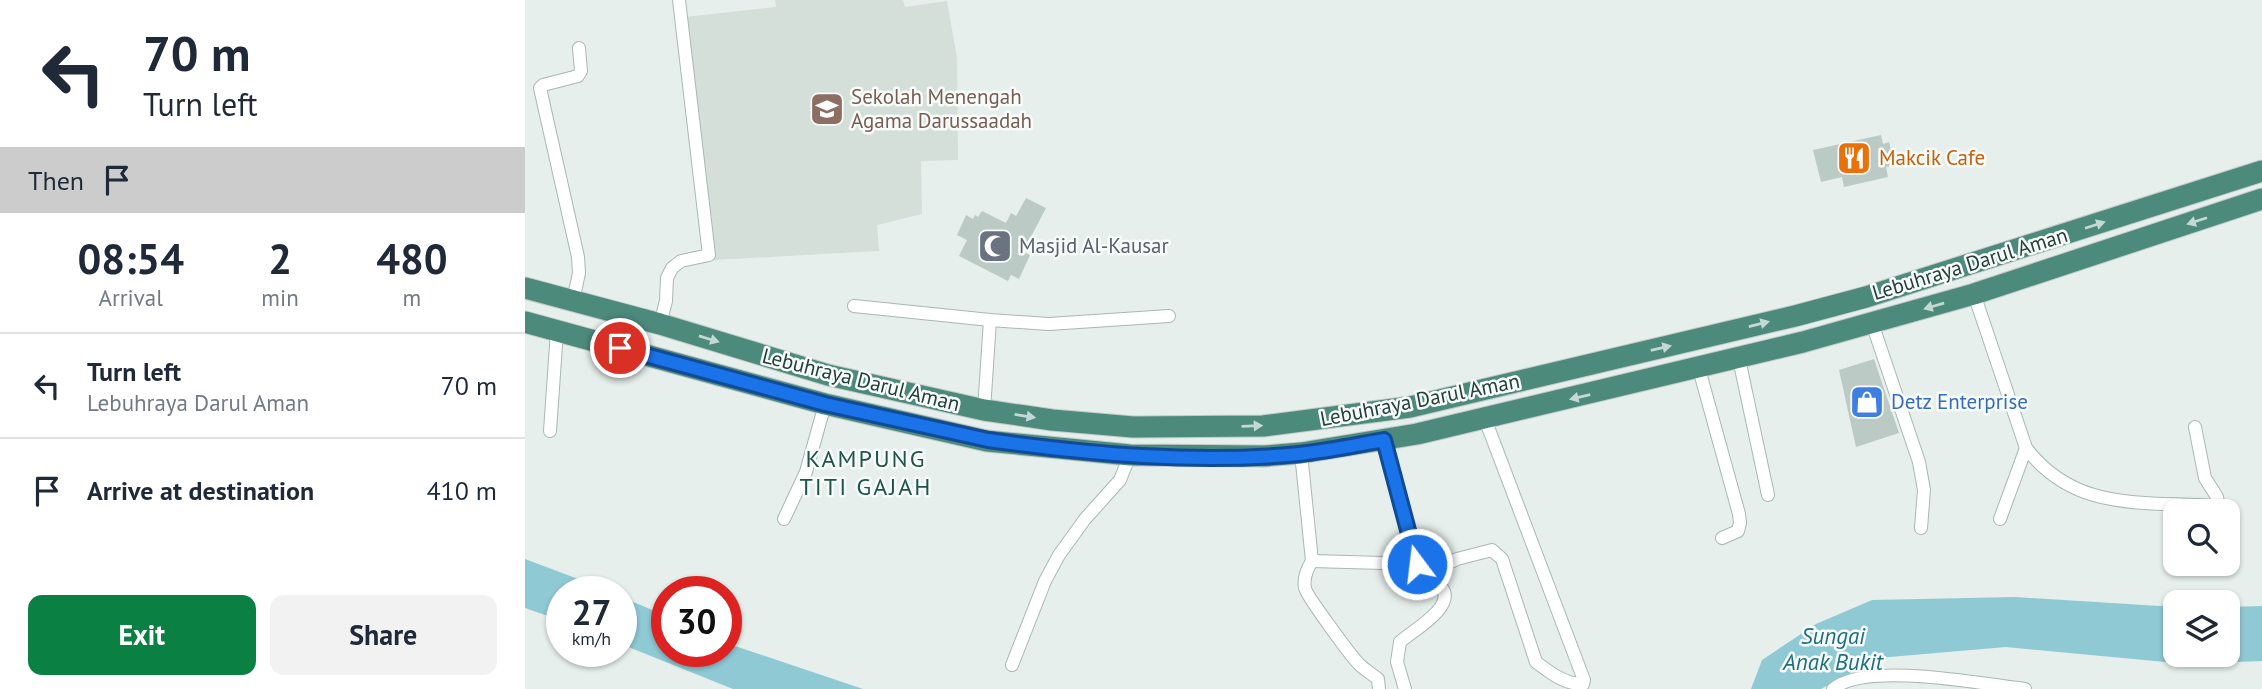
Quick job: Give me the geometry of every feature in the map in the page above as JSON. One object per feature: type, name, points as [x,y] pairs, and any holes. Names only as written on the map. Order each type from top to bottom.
[{"type":"highway","name":"Lebuhraya Darul Aman","points":[[525,288],[660,324],[828,375],[984,410],[1052,420],[1133,427],[1263,426],[1410,407],[1866,297],[2262,172]]},
{"type":"highway","name":"Lebuhraya Darul Aman","points":[[525,322],[825,404],[988,440],[1130,455],[1207,457],[1301,453],[1384,440],[1485,419],[1739,359],[1974,295],[2262,199]]},
{"type":"highway","points":[[1628,356],[1635,367],[1648,375],[1671,375]]},
{"type":"highway","points":[[1570,369],[1592,374],[1610,390]]},
{"type":"street","points":[[660,324],[666,301],[667,278],[672,268],[681,261],[709,256],[679,0]]},
{"type":"street","points":[[573,301],[579,273],[578,257],[540,88],[578,76],[581,71],[579,48]]},
{"type":"street","points":[[1974,295],[2026,447],[2033,457],[2060,480],[2085,493],[2112,501],[2213,506],[2218,502],[2217,497],[2205,478],[2195,427]]},
{"type":"street","points":[[854,306],[1049,324],[1169,316]]},
{"type":"street","points":[[984,410],[990,320]]},
{"type":"street","points":[[1872,323],[1919,462],[1924,490],[1921,528]]},
{"type":"street","points":[[550,431],[557,331]]},
{"type":"street","points":[[1739,359],[1768,495]]},
{"type":"street","points":[[1699,369],[1739,514],[1738,531],[1723,538]]},
{"type":"street","points":[[784,519],[806,472],[825,404]]},
{"type":"street","points":[[1312,561],[1421,569],[1492,550],[1502,559],[1536,662],[1563,679],[1583,684],[1584,680],[1485,419]]},
{"type":"street","points":[[1384,440],[1421,569],[1441,588],[1445,596],[1442,607],[1432,618],[1400,642],[1397,662],[1405,689]]},
{"type":"street","points":[[2000,519],[2026,447]]},
{"type":"street","points":[[1301,453],[1312,561],[1305,575],[1305,588],[1314,606],[1355,660],[1378,679],[1379,689]]},
{"type":"street","points":[[1012,665],[1045,582],[1059,555],[1085,519],[1120,480],[1130,455]]},
{"type":"street","points":[[1833,689],[1856,678],[1879,676],[1935,678],[1973,686],[2025,689]]},
{"type":"shaded area","name":"Sekolah Menengah Agama Darussaadah","points":[[775,0],[903,0],[905,7],[947,1],[957,58],[958,160],[921,161],[922,214],[877,225],[879,251],[714,260],[685,17],[776,7]]},
{"type":"water","points":[[525,559],[570,576],[546,576],[546,615],[525,608]]},
{"type":"water","name":"Sungai Anak Bukit","points":[[2015,597],[2163,606],[2163,662],[2006,647],[1878,658],[1821,689],[1751,689],[1762,660],[1816,624],[1872,600]]},
{"type":"water","points":[[637,604],[651,609],[651,656],[637,650]]},
{"type":"water","name":"Sungai Anak Bukit","points":[[2262,606],[2262,661],[2240,662],[2240,607]]},
{"type":"water","points":[[742,648],[863,689],[733,689],[678,667],[742,667]]},
{"type":"building","name":"Makcik Cafe","points":[[1881,135],[1883,144],[1889,142],[1895,165],[1886,167],[1888,177],[1844,187],[1842,177],[1821,182],[1813,150]]},
{"type":"building","name":"Masjid Al-Kausar","points":[[1026,198],[1046,208],[1023,252],[1030,255],[1019,279],[1011,275],[1008,281],[959,256],[967,240],[957,235],[966,215],[973,219],[982,211],[1006,223],[1011,213],[1016,216]]},
{"type":"building","name":"Detz Enterprise","points":[[1874,359],[1899,433],[1856,447],[1839,370]]},
{"type":"place","name":"Sekolah Menengah Agama Darussaadah","points":[[827,109]]},
{"type":"place","name":"Makcik Cafe","points":[[1854,158]]},
{"type":"place","name":"Masjid Al-Kausar","points":[[995,246]]},
{"type":"place","name":"Detz Enterprise","points":[[1867,402]]},
{"type":"district","name":"KAMPUNG TITI GAJAH","points":[[866,473]]},
{"type":"route","points":[[620,348],[825,404],[1008,443],[1130,455],[1207,457],[1301,453],[1384,440],[1417,564]]}]
